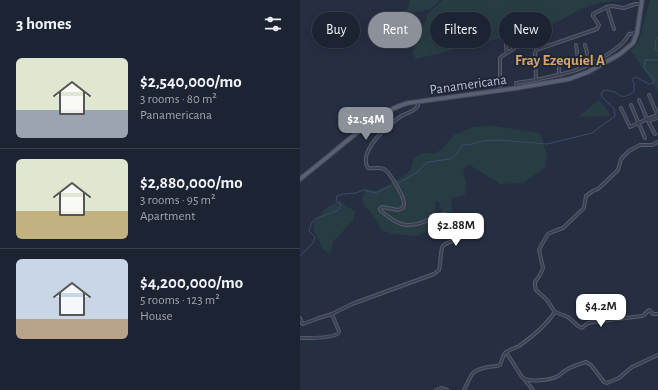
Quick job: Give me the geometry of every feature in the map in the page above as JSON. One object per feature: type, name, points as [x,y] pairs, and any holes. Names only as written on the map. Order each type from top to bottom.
[{"type":"main road","name":"Panamericana","points":[[300,179],[378,117],[403,104],[517,88],[569,79],[588,72],[627,50],[633,43],[637,33],[642,2]]},
{"type":"street","points":[[536,80],[536,50],[598,29],[599,25],[593,16],[594,14],[607,8],[612,6],[624,8],[642,2]]},
{"type":"street","points":[[607,8],[614,29]]},
{"type":"street","points":[[517,88],[516,83],[568,73],[602,58],[619,47],[629,34],[637,33]]},
{"type":"street","points":[[576,45],[579,67]]},
{"type":"street","points":[[579,67],[588,58],[585,45]]},
{"type":"street","points":[[619,47],[620,54]]},
{"type":"street","points":[[506,48],[507,53]]},
{"type":"street","points":[[500,90],[500,57],[515,48]]},
{"type":"street","points":[[559,58],[559,75]]},
{"type":"street","points":[[649,95],[658,116]]},
{"type":"street","points":[[640,100],[647,119]]},
{"type":"street","points":[[300,318],[303,324],[332,314],[352,304],[434,274],[440,268],[443,246],[456,238],[454,224],[449,216],[441,213],[418,224],[406,225],[396,223],[381,211],[380,208],[382,207],[398,210],[403,207],[404,201],[398,187],[387,170],[368,168],[366,165],[367,155],[379,134],[395,120],[416,108],[418,102]]},
{"type":"street","points":[[631,105],[645,138]]},
{"type":"street","points":[[621,108],[630,127],[647,119],[658,116]]},
{"type":"street","points":[[655,134],[648,121],[658,116]]},
{"type":"street","points":[[658,142],[652,145],[640,145],[625,155],[621,159],[618,170],[598,189],[586,196],[584,208],[563,228],[548,234],[539,250],[542,268],[540,275],[535,282],[536,290],[544,297],[555,312],[568,317],[582,328],[588,323],[642,316],[649,310],[653,314],[658,314]]},
{"type":"street","points":[[464,390],[473,372],[500,365],[506,352],[517,347],[536,332],[555,312]]},
{"type":"street","points":[[300,338],[325,337],[339,333],[332,314]]},
{"type":"street","points":[[506,352],[524,380],[533,390]]},
{"type":"street","points":[[524,380],[559,376],[568,369],[586,362],[591,365],[604,382],[607,383],[619,378],[632,367],[658,355]]},
{"type":"street","points":[[436,390],[441,388],[447,390]]},
{"type":"green space","points":[[410,0],[440,0],[431,9],[407,12]]},
{"type":"green space","points":[[443,0],[619,0],[599,3],[583,8],[552,24],[552,12],[499,12],[499,38],[491,40],[491,12],[430,12]]},
{"type":"green space","points":[[650,0],[658,0],[658,93],[657,89],[631,51],[639,41]]},
{"type":"green space","points":[[430,12],[430,48],[460,48],[416,59],[412,52],[414,48],[422,48],[422,28],[427,15]]},
{"type":"green space","points":[[599,100],[611,116],[578,117]]},
{"type":"green space","points":[[493,126],[540,133],[547,155],[546,167],[523,183],[500,184],[468,164],[463,171],[466,185],[465,194],[451,199],[452,210],[463,229],[457,235],[446,219],[439,201],[435,202],[434,218],[429,223],[427,231],[416,236],[394,234],[381,230],[376,218],[364,204],[363,198],[366,189],[376,191],[408,174],[412,167],[414,158],[423,153],[436,153],[443,148],[454,135],[473,127]]},
{"type":"green space","points":[[340,200],[346,206],[355,211],[353,220],[333,242],[330,254],[322,246],[314,232],[314,226],[315,221],[322,212]]},
{"type":"waterway","points":[[658,38],[656,39],[655,48],[658,52]]},
{"type":"waterway","points":[[398,183],[418,172],[428,162],[450,159],[455,156],[463,144],[467,145],[483,141],[498,140],[547,144],[592,133],[615,116],[614,109],[602,97],[601,94],[604,90],[615,92],[621,96],[626,96],[634,92],[634,83],[632,79],[636,77],[649,84],[654,83],[654,79],[644,68],[645,60],[658,60]]},
{"type":"waterway","points":[[300,256],[313,243],[315,237],[309,231],[311,224],[315,219],[338,210],[341,205],[336,201],[337,196],[364,190],[375,193],[391,186]]},
{"type":"district","name":"Fray Ezequiel A","points":[[560,60]]}]
